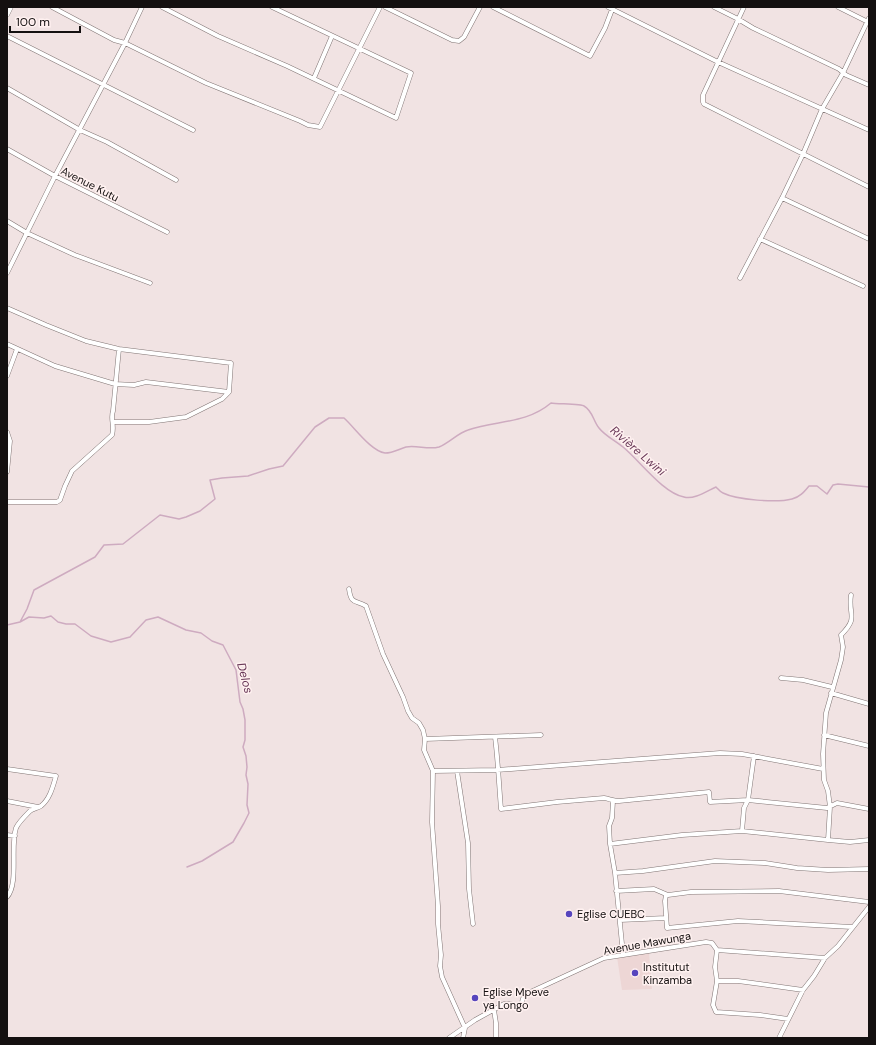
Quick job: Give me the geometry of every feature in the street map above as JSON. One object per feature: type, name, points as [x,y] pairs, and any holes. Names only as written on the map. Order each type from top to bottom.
[{"type":"street","points":[[7,14],[11,7]]},
{"type":"street","points":[[52,7],[114,40],[125,43],[206,83],[308,125],[320,127],[380,7]]},
{"type":"street","points":[[7,273],[142,7]]},
{"type":"street","points":[[162,7],[218,36],[314,78],[396,118],[411,73],[272,7]]},
{"type":"street","points":[[385,7],[452,40],[459,41],[464,37],[480,7]]},
{"type":"street","points":[[493,7],[590,56],[605,28],[611,8],[718,62],[869,130]]},
{"type":"street","points":[[714,7],[753,28],[869,85]]},
{"type":"street","points":[[744,7],[703,95],[702,102],[869,187]]},
{"type":"street","points":[[740,278],[782,198],[822,109],[843,72],[868,20],[838,7]]},
{"type":"street","points":[[7,36],[193,130]]},
{"type":"street","points":[[314,78],[332,36]]},
{"type":"street","points":[[7,88],[80,130],[107,142],[176,180]]},
{"type":"street","name":"Avenue Kutu","points":[[7,149],[55,176],[167,232]]},
{"type":"street","points":[[782,198],[869,239]]},
{"type":"street","points":[[7,221],[27,233],[75,256],[150,283]]},
{"type":"street","points":[[760,239],[863,286]]},
{"type":"street","points":[[7,308],[86,341],[120,349],[231,363],[229,392],[222,399],[186,417],[149,422],[114,422]]},
{"type":"street","points":[[7,344],[55,366],[115,384],[134,385],[146,382],[229,392]]},
{"type":"street","points":[[7,376],[17,349]]},
{"type":"street","points":[[7,502],[57,502],[60,500],[72,471],[112,435],[114,422],[112,417],[115,384],[120,349]]},
{"type":"street","points":[[7,432],[10,441],[7,472]]},
{"type":"street","points":[[349,589],[352,600],[355,603],[366,606],[383,654],[403,696],[408,711],[423,730],[425,739],[424,750],[433,771],[432,822],[441,955],[440,966],[442,977],[465,1028],[463,1038]]},
{"type":"street","points":[[828,840],[830,807],[823,769],[826,713],[832,687],[841,660],[843,647],[841,635],[850,627],[852,620],[850,602],[851,595]]},
{"type":"street","points":[[781,678],[803,680],[832,687]]},
{"type":"street","points":[[831,693],[869,704]]},
{"type":"street","points":[[425,739],[541,734]]},
{"type":"street","points":[[824,735],[862,743],[869,746]]},
{"type":"street","points":[[495,737],[498,757],[497,770],[501,809],[604,798],[613,801],[705,792],[709,792],[710,802],[748,800],[830,807],[837,803],[869,809]]},
{"type":"street","points":[[433,771],[497,770],[720,754],[742,754],[823,769]]},
{"type":"street","points":[[742,831],[744,808],[748,800],[754,756]]},
{"type":"street","points":[[7,769],[56,776],[49,795],[41,806],[30,811],[16,827],[13,864],[14,877],[12,887],[7,897]]},
{"type":"street","points":[[457,771],[468,843],[469,889],[473,924]]},
{"type":"street","points":[[7,801],[38,807]]},
{"type":"street","points":[[613,801],[613,809],[609,826],[610,844],[615,872],[623,954]]},
{"type":"street","points":[[610,844],[682,835],[742,831],[850,842],[869,840]]},
{"type":"street","points":[[7,835],[15,836]]},
{"type":"street","points":[[615,872],[644,871],[715,860],[828,870],[869,869]]},
{"type":"street","points":[[7,863],[13,864]]},
{"type":"street","points":[[616,891],[654,889],[666,895],[691,892],[767,890],[869,902]]},
{"type":"street","points":[[666,895],[665,902],[667,928],[738,921],[852,927]]},
{"type":"street","points":[[779,1038],[803,990],[825,958],[838,946],[869,907]]},
{"type":"street","points":[[620,920],[666,918]]},
{"type":"street","name":"Avenue Mawunga","points":[[449,1038],[508,1003],[520,1008],[522,1005],[522,999],[526,994],[604,958],[706,942],[712,943],[717,950],[825,958]]},
{"type":"street","points":[[717,950],[715,967],[717,981],[712,1004],[716,1012],[760,1015],[788,1019]]},
{"type":"street","points":[[717,981],[738,981],[803,990]]},
{"type":"street","points":[[494,1010],[496,1038]]},
{"type":"shaded area","name":"Institutut Kinzamba","points":[[649,953],[652,989],[622,990],[617,957]]},
{"type":"waterway","name":"Rivière Lwini","points":[[20,622],[27,609],[34,590],[95,557],[104,545],[123,544],[160,515],[179,519],[200,511],[215,499],[210,480],[248,476],[283,466],[315,427],[329,418],[344,418],[374,448],[388,453],[406,447],[439,447],[464,431],[532,415],[551,403],[579,405],[587,408],[601,431],[630,453],[652,476],[668,489],[684,497],[688,498],[696,496],[716,487],[722,493],[729,495],[757,500],[777,501],[797,497],[809,486],[817,486],[827,494],[833,485],[838,484],[869,487]]},
{"type":"waterway","name":"Delos","points":[[7,625],[20,622],[29,617],[44,618],[51,616],[58,622],[75,624],[91,636],[111,642],[130,637],[146,620],[158,617],[186,630],[201,633],[212,641],[223,645],[236,670],[240,702],[245,720],[245,740],[243,747],[246,756],[246,775],[248,784],[247,805],[249,813],[233,842],[202,861],[187,867]]},
{"type":"place","name":"Eglise CUEBC","points":[[569,914]]},
{"type":"place","name":"Institutut Kinzamba","points":[[635,973]]},
{"type":"place","name":"Eglise Mpeve ya Longo","points":[[475,998]]}]
